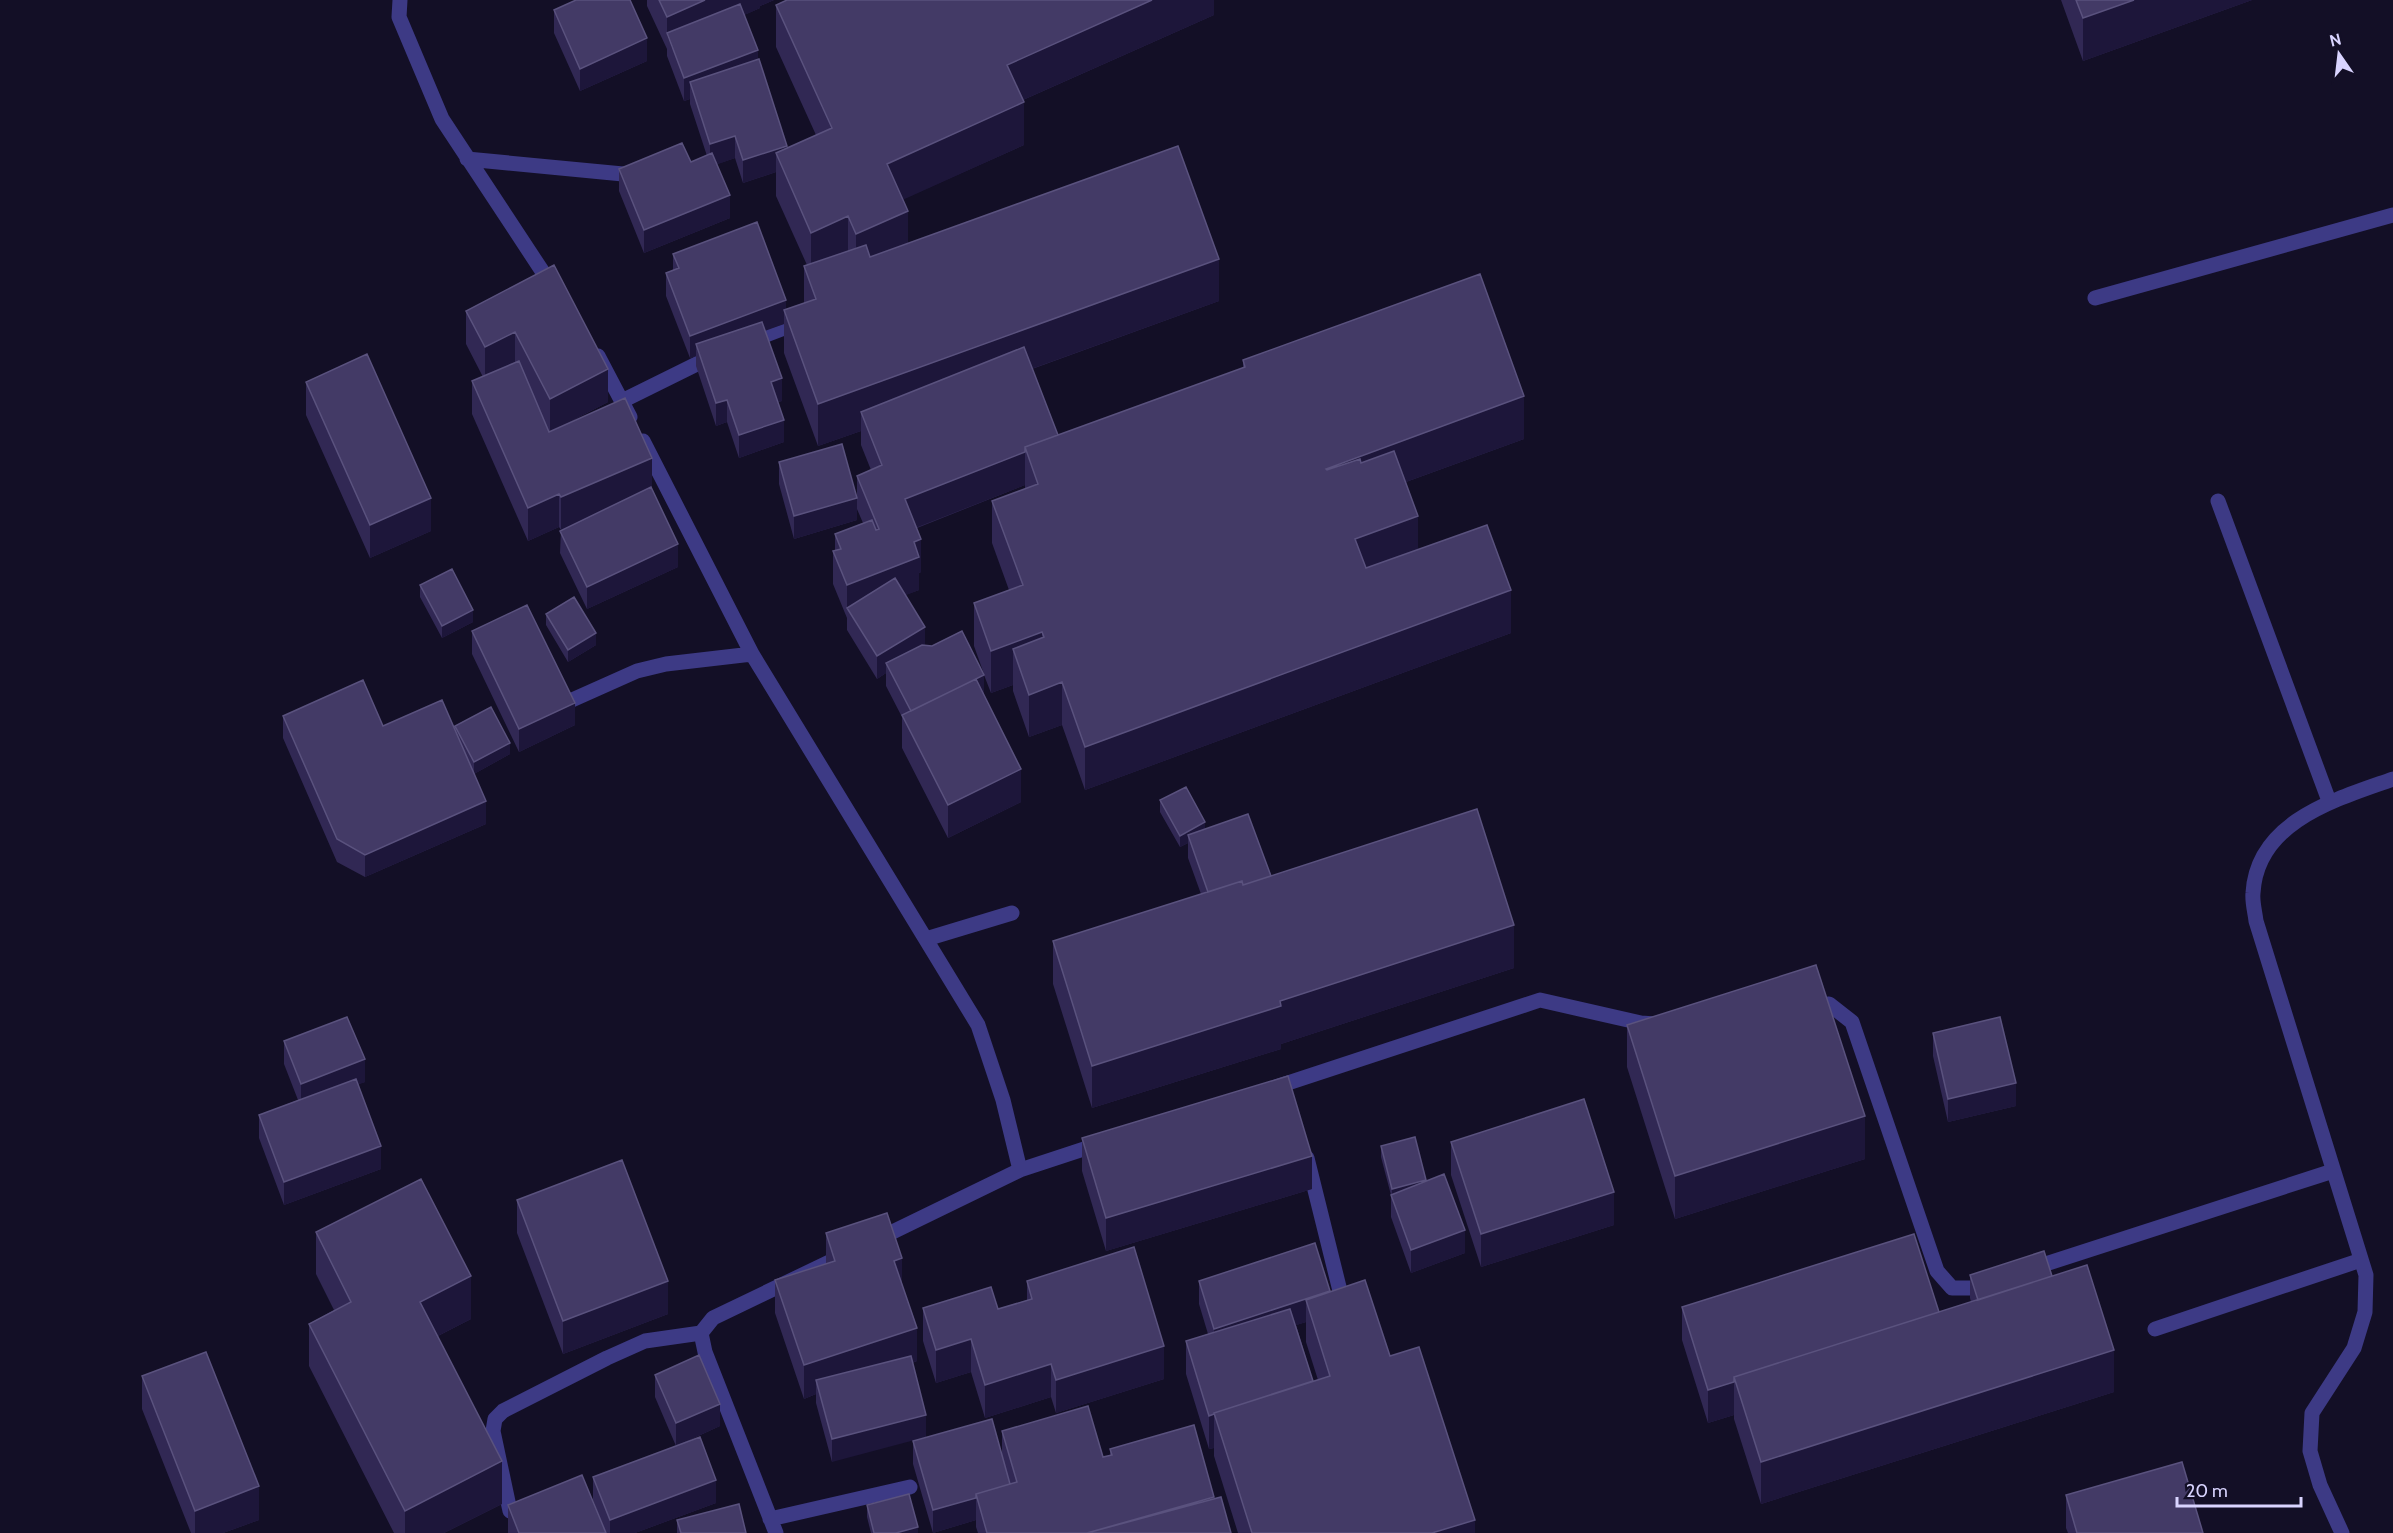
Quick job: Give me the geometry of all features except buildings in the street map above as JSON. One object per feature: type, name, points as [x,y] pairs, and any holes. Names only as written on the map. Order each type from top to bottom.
[{"type":"street","points":[[400,0],[399,17],[437,109],[467,159],[560,298]]},
{"type":"street","points":[[467,159],[623,174]]},
{"type":"street","points":[[2095,298],[2393,215]]},
{"type":"street","points":[[622,401],[731,349],[792,325],[796,310],[811,302]]},
{"type":"street","points":[[593,348],[752,654],[978,1025],[1003,1100],[1020,1170]]},
{"type":"street","points":[[2218,501],[2329,801]]},
{"type":"street","points":[[573,700],[637,671],[666,664],[752,654]]},
{"type":"street","points":[[2342,1533],[2320,1485],[2310,1452],[2312,1413],[2354,1348],[2365,1312],[2366,1275],[2256,921],[2253,893],[2262,858],[2286,828],[2329,801],[2393,779]]},
{"type":"street","points":[[926,939],[1012,913]]},
{"type":"street","points":[[1255,1094],[1290,1089],[1540,1000],[1641,1023],[1672,1025]]},
{"type":"street","points":[[1791,1008],[1829,1004],[1852,1022],[1937,1271],[1952,1288],[1973,1288],[2333,1171]]},
{"type":"street","points":[[510,1511],[492,1431],[495,1419],[504,1411],[645,1341],[701,1333],[713,1318],[1020,1170],[1109,1141]]},
{"type":"street","points":[[1303,1141],[1348,1323]]},
{"type":"street","points":[[2155,1329],[2361,1260]]},
{"type":"street","points":[[701,1333],[705,1352],[773,1526],[910,1487]]}]
